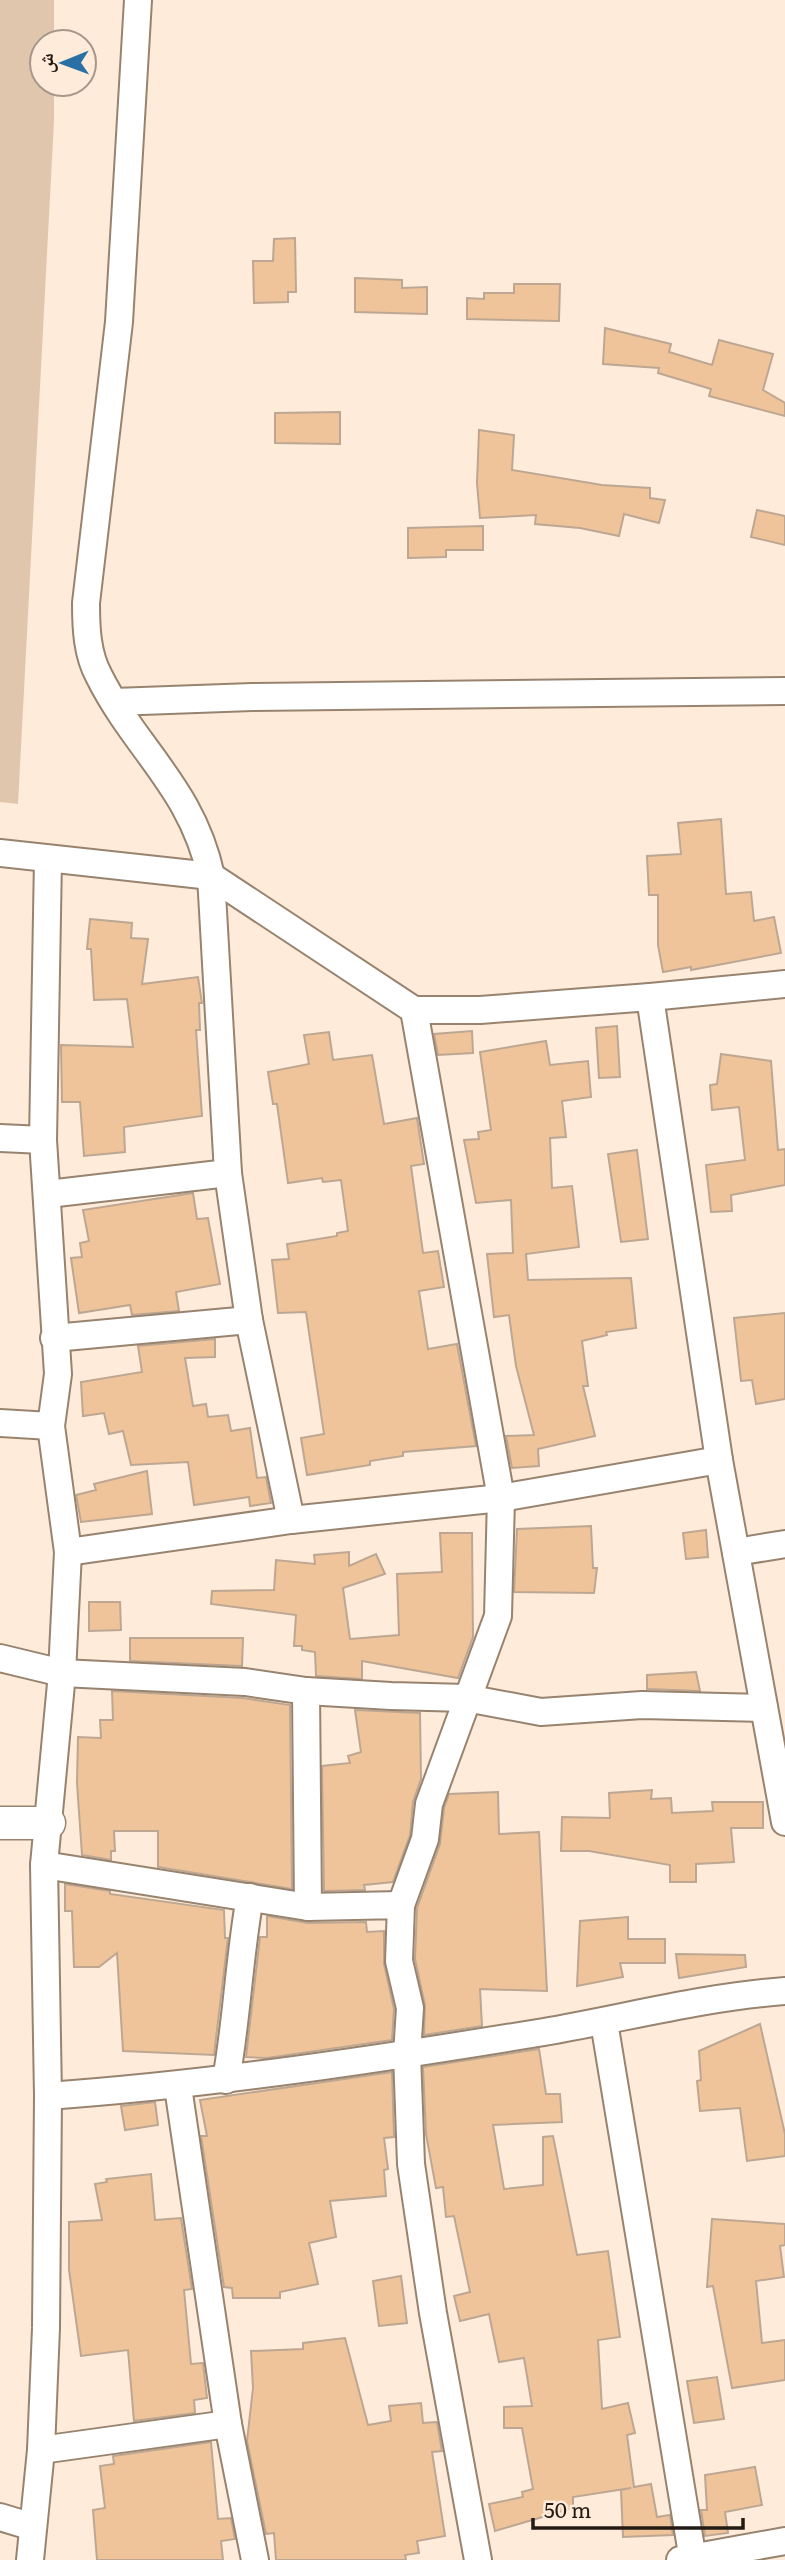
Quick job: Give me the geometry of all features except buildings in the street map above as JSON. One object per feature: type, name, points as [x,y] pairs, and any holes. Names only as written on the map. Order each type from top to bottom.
[{"type":"street","points":[[138,0],[119,322],[86,603],[87,636],[97,675],[165,771],[197,825],[211,876],[228,1174],[249,1320],[291,1520]]},
{"type":"street","points":[[114,702],[252,697],[785,691]]},
{"type":"street","points":[[5,848],[48,859],[211,876],[414,1010],[480,1010],[785,984]]},
{"type":"street","points":[[30,2560],[41,2450],[46,2328],[48,2096],[44,1866],[62,1672],[68,1552],[51,1426],[58,1374],[43,1140],[48,859]]},
{"type":"street","points":[[650,996],[719,1460],[785,1822]]},
{"type":"street","points":[[414,1010],[501,1497],[498,1616],[429,1804],[425,1839],[401,1905],[399,1961],[410,2008],[407,2054],[411,2164],[433,2313],[478,2560]]},
{"type":"street","points":[[0,1138],[43,1140]]},
{"type":"street","points":[[48,1194],[228,1174]]},
{"type":"street","points":[[54,1338],[249,1320]]},
{"type":"street","points":[[0,1423],[51,1426]]},
{"type":"street","points":[[68,1552],[291,1520],[501,1497],[719,1460]]},
{"type":"street","points":[[736,1552],[785,1544]]},
{"type":"street","points":[[0,1658],[62,1672],[245,1682],[306,1691],[466,1698],[541,1712],[642,1705],[764,1708]]},
{"type":"street","points":[[306,1691],[308,1907]]},
{"type":"street","points":[[0,1823],[49,1823]]},
{"type":"street","points":[[44,1866],[308,1907],[401,1905]]},
{"type":"street","points":[[226,2080],[236,2026],[240,1955],[250,1897]]},
{"type":"street","points":[[48,2096],[178,2087],[604,2022],[682,2004],[785,1991]]},
{"type":"street","points":[[604,2022],[688,2559],[785,2541]]},
{"type":"street","points":[[178,2087],[228,2424],[255,2560]]},
{"type":"street","points":[[41,2450],[228,2424]]},
{"type":"street","points":[[0,2517],[33,2527]]},
{"type":"shaded area","points":[[0,0],[54,0],[54,28],[28,28],[28,98],[54,98],[54,121],[18,804],[0,802]]}]
